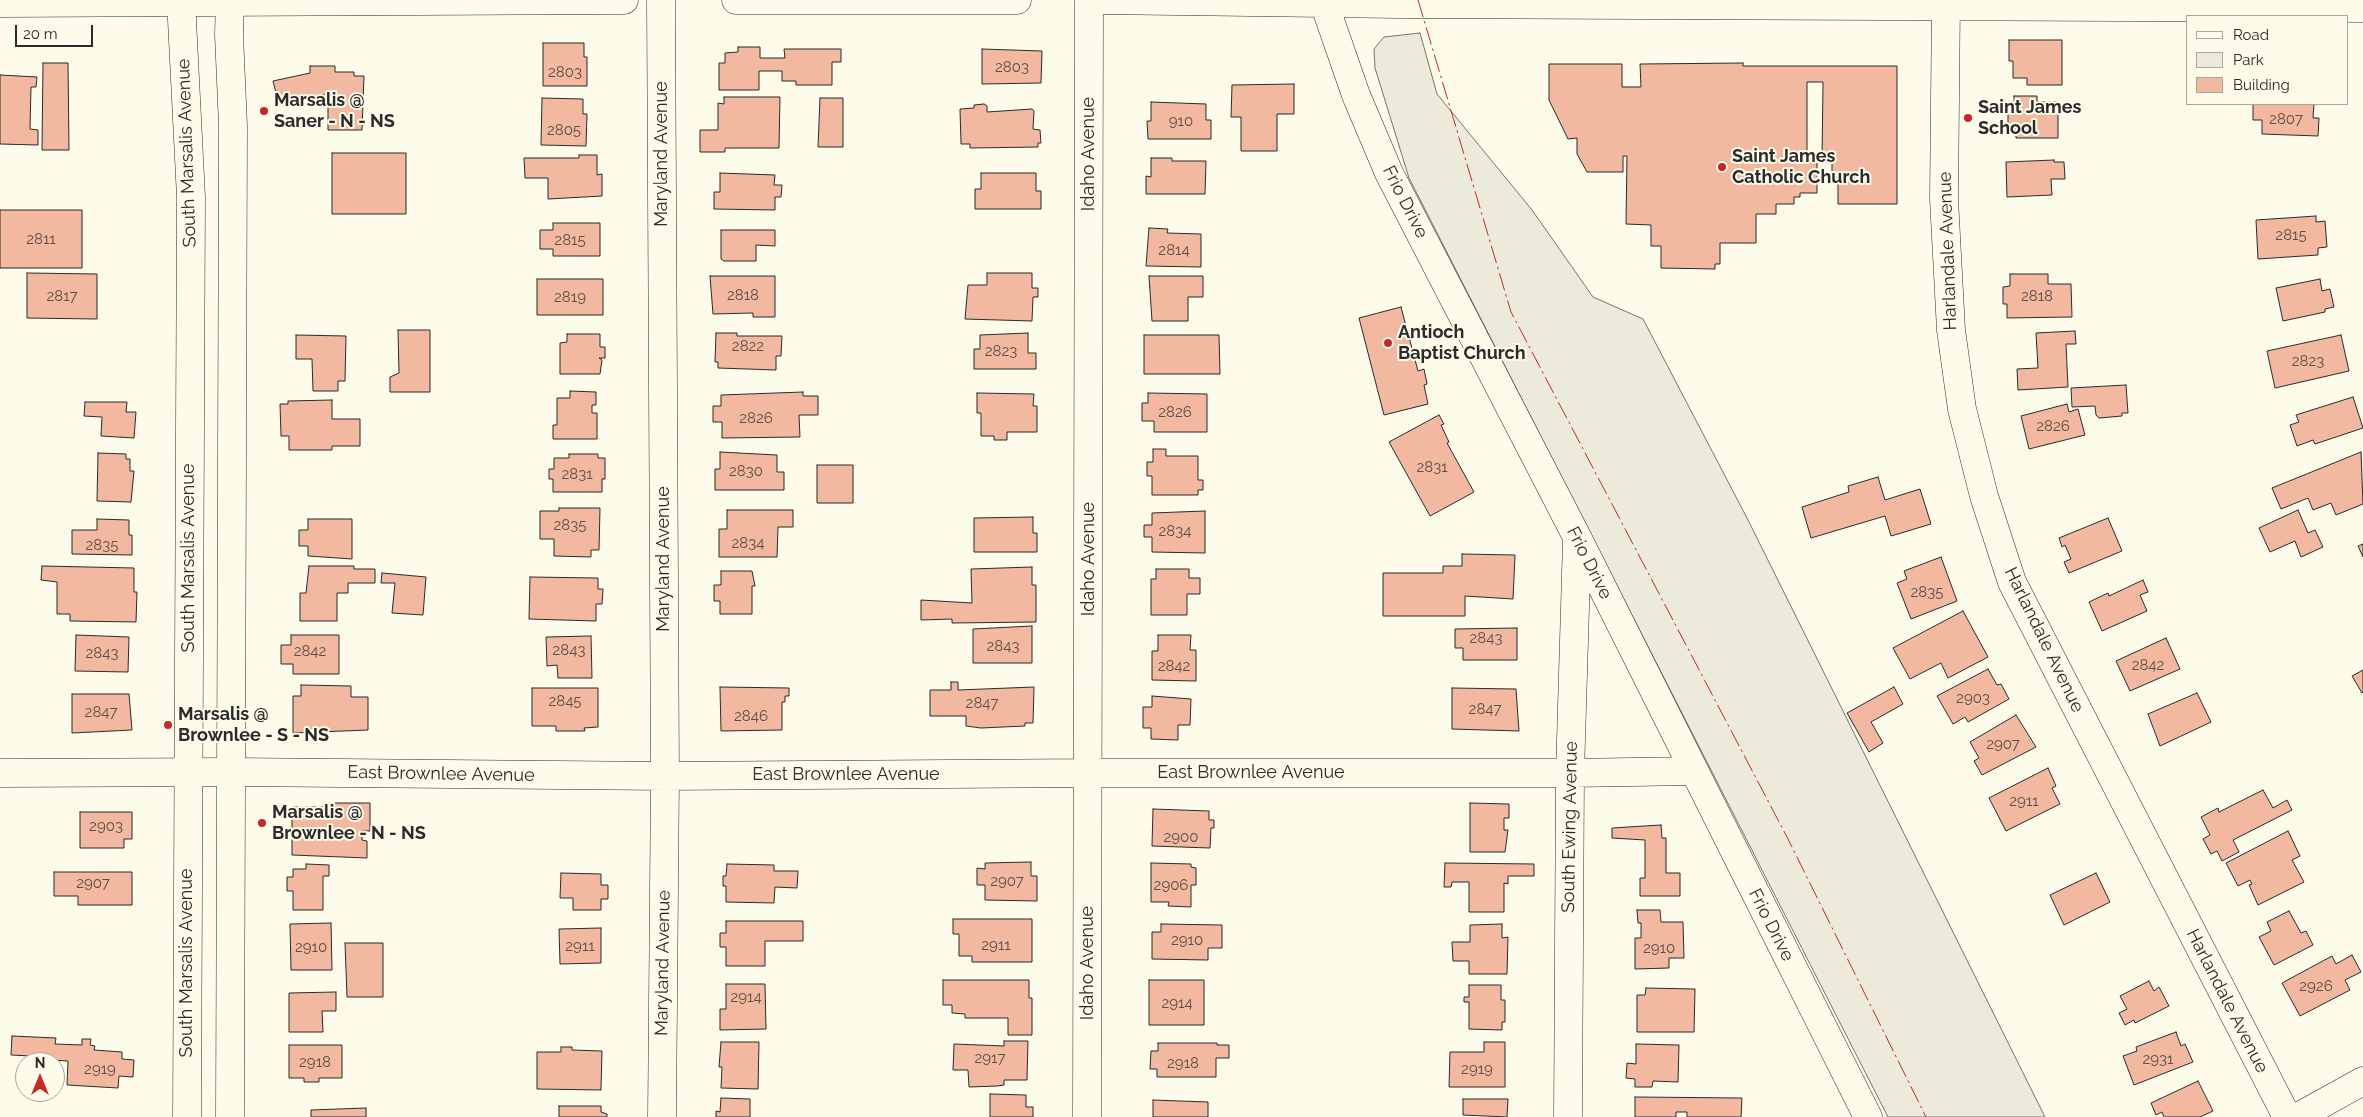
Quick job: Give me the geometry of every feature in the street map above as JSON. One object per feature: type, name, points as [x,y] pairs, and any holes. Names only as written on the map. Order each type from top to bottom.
[{"type":"street","points":[[0,3],[624,0]]},
{"type":"street","name":"Maryland Avenue","points":[[661,0],[665,776],[662,1117]]},
{"type":"street","points":[[736,0],[1017,0]]},
{"type":"street","name":"Idaho Avenue","points":[[1087,1117],[1089,0]]},
{"type":"street","points":[[1101,0],[1324,3],[1946,2],[2363,8]]},
{"type":"street","points":[[230,1],[229,35],[233,126],[230,1117]]},
{"type":"street","name":"South Marsalis Avenue","points":[[181,2],[191,197],[187,1117]]},
{"type":"street","name":"Harlandale Avenue","points":[[1946,2],[1944,199],[1951,330],[1962,409],[1984,496],[2012,582],[2287,1117]]},
{"type":"street","name":"Frio Drive","points":[[1324,3],[1356,95],[1389,173],[1577,537],[1868,1117]]},
{"type":"street","name":"South Ewing Avenue","points":[[1568,1117],[1570,773],[1577,537]]},
{"type":"street","name":"East Brownlee Avenue","points":[[0,773],[232,772],[665,776],[1693,771]]},
{"type":"street","points":[[2298,1117],[2363,1081]]},
{"type":"green space","points":[[1420,33],[1437,94],[1532,210],[1593,297],[1643,319],[1747,518],[2045,1117],[1888,1117],[1409,178],[1375,68],[1374,49],[1384,37]]},
{"type":"building","points":[[2009,40],[2062,40],[2062,85],[2027,85],[2027,78],[2013,78],[2013,61],[2009,61]]},
{"type":"building","points":[[543,43],[584,43],[584,57],[587,57],[587,86],[543,86]]},
{"type":"building","points":[[738,47],[760,47],[760,58],[785,58],[784,49],[841,49],[841,62],[832,62],[832,85],[796,85],[796,81],[782,81],[782,71],[759,71],[759,90],[719,90],[719,63],[725,63],[725,53],[738,52]]},
{"type":"building","points":[[982,49],[1042,51],[1041,83],[982,84]]},
{"type":"building","points":[[43,63],[68,63],[69,150],[42,150]]},
{"type":"building","name":"Saint James Catholic Church","points":[[1743,63],[1743,66],[1897,66],[1897,204],[1838,204],[1838,177],[1832,177],[1832,162],[1822,162],[1823,82],[1807,82],[1807,163],[1817,163],[1817,193],[1800,193],[1800,197],[1794,197],[1794,204],[1776,204],[1776,214],[1756,214],[1756,243],[1720,243],[1720,264],[1715,264],[1715,269],[1661,268],[1661,246],[1651,246],[1651,225],[1626,224],[1627,156],[1623,156],[1623,172],[1587,172],[1577,154],[1577,138],[1568,139],[1549,100],[1549,64],[1622,64],[1622,87],[1641,87],[1640,64]]},
{"type":"building","points":[[310,66],[335,66],[335,72],[354,72],[354,76],[364,76],[362,130],[328,130],[328,94],[279,105],[273,81],[310,73]]},
{"type":"building","points":[[0,75],[37,77],[36,87],[31,87],[30,129],[38,130],[38,145],[0,144]]},
{"type":"building","points":[[1294,84],[1294,114],[1277,114],[1277,151],[1241,151],[1241,117],[1231,117],[1232,85]]},
{"type":"building","points":[[2014,96],[2037,96],[2037,102],[2058,102],[2058,138],[2016,138],[2016,127],[2008,127],[2008,107],[2014,107]]},
{"type":"building","points":[[724,97],[780,97],[779,148],[725,148],[725,152],[700,152],[700,130],[718,130],[718,103],[724,104]]},
{"type":"building","points":[[542,98],[583,99],[583,114],[587,114],[586,146],[541,145]]},
{"type":"building","points":[[820,98],[843,98],[843,147],[818,147]]},
{"type":"building","points":[[1151,102],[1206,104],[1206,120],[1211,120],[1211,139],[1148,139],[1147,121],[1151,121]]},
{"type":"building","points":[[984,104],[987,106],[987,112],[1032,109],[1034,111],[1033,129],[1040,130],[1041,143],[1038,143],[1038,147],[970,148],[970,144],[961,144],[960,109],[974,108],[974,105]]},
{"type":"building","points":[[2253,105],[2314,105],[2313,118],[2319,118],[2318,136],[2262,134],[2262,120],[2253,120]]},
{"type":"building","points":[[332,153],[406,153],[406,214],[332,214]]},
{"type":"building","points":[[579,155],[597,155],[597,175],[602,174],[602,196],[548,199],[548,178],[525,178],[524,158],[579,158]]},
{"type":"building","points":[[1151,158],[1172,158],[1172,161],[1206,161],[1205,194],[1146,194],[1146,176],[1151,177]]},
{"type":"building","points":[[2054,160],[2054,162],[2064,162],[2065,179],[2051,179],[2052,195],[2007,197],[2006,162]]},
{"type":"building","points":[[720,173],[775,175],[774,185],[782,185],[781,197],[775,197],[775,210],[714,209],[714,192],[720,192]]},
{"type":"building","points":[[981,173],[1036,173],[1036,191],[1041,191],[1041,209],[975,209],[975,189],[981,189]]},
{"type":"building","points":[[0,210],[82,210],[82,268],[0,268]]},
{"type":"building","points":[[2316,216],[2316,222],[2325,221],[2327,247],[2318,248],[2318,255],[2258,259],[2256,220]]},
{"type":"building","points":[[553,223],[600,223],[600,256],[553,256],[553,249],[540,249],[540,230],[553,230]]},
{"type":"building","points":[[1149,228],[1168,229],[1167,233],[1201,234],[1201,267],[1146,266]]},
{"type":"building","points":[[721,230],[775,230],[775,246],[756,245],[756,261],[724,261],[721,259]]},
{"type":"building","points":[[27,273],[97,274],[97,319],[27,318]]},
{"type":"building","points":[[987,273],[1032,273],[1032,288],[1038,288],[1038,297],[1033,297],[1032,321],[965,319],[968,285],[987,285]]},
{"type":"building","points":[[2010,274],[2048,274],[2048,284],[2071,284],[2072,317],[2007,318],[2007,304],[2003,304],[2003,287],[2010,286]]},
{"type":"building","points":[[710,276],[775,276],[775,317],[753,317],[753,313],[713,314]]},
{"type":"building","points":[[1149,276],[1203,276],[1203,297],[1188,297],[1188,321],[1152,321]]},
{"type":"building","points":[[537,279],[603,279],[603,315],[537,315]]},
{"type":"building","points":[[2320,279],[2322,291],[2330,289],[2334,307],[2325,309],[2325,312],[2283,321],[2276,288]]},
{"type":"building","name":"Antioch Baptist Church","points":[[1401,307],[1418,371],[1424,369],[1427,384],[1424,385],[1428,404],[1384,415],[1359,318]]},
{"type":"building","points":[[398,330],[430,330],[430,392],[390,392],[390,377],[399,373]]},
{"type":"building","points":[[2075,331],[2076,344],[2066,344],[2068,387],[2018,390],[2017,369],[2038,368],[2036,333]]},
{"type":"building","points":[[716,333],[737,333],[737,336],[782,336],[781,356],[776,356],[776,370],[718,368],[718,362],[715,362]]},
{"type":"building","points":[[1028,333],[1028,353],[1036,353],[1036,369],[974,369],[974,349],[980,349],[980,335]]},
{"type":"building","points":[[567,334],[600,334],[600,347],[605,347],[605,358],[599,358],[602,360],[600,374],[560,374],[560,343],[567,342]]},
{"type":"building","points":[[296,335],[346,336],[345,381],[338,381],[338,391],[313,391],[312,359],[296,359]]},
{"type":"building","points":[[1144,335],[1219,335],[1220,374],[1144,374]]},
{"type":"building","points":[[2341,335],[2349,371],[2275,388],[2267,351]]},
{"type":"building","points":[[2126,385],[2128,413],[2122,413],[2122,416],[2099,418],[2096,415],[2095,406],[2072,407],[2071,388]]},
{"type":"building","points":[[570,391],[596,392],[596,405],[592,405],[592,413],[597,413],[597,439],[553,439],[553,425],[557,425],[557,398],[570,398]]},
{"type":"building","points":[[803,392],[803,396],[818,396],[818,415],[799,415],[800,437],[722,438],[722,422],[713,422],[713,406],[721,406],[721,395]]},
{"type":"building","points":[[977,393],[1034,394],[1033,406],[1037,406],[1037,432],[1007,432],[1007,440],[994,440],[994,436],[981,436],[981,413],[977,413]]},
{"type":"building","points":[[1148,393],[1207,394],[1207,432],[1154,432],[1154,421],[1142,421],[1142,403],[1148,403]]},
{"type":"building","points":[[2353,397],[2363,428],[2315,444],[2313,440],[2297,446],[2290,425],[2299,422],[2296,415]]},
{"type":"building","points":[[332,400],[332,419],[360,419],[360,446],[332,446],[332,450],[289,450],[289,436],[281,436],[280,404],[288,404],[288,401]]},
{"type":"building","points":[[85,402],[127,402],[126,412],[136,412],[134,438],[101,436],[102,417],[84,416]]},
{"type":"building","points":[[2067,404],[2069,412],[2078,409],[2085,435],[2029,449],[2021,416]]},
{"type":"building","points":[[1439,415],[1444,424],[1441,425],[1449,442],[1447,443],[1474,492],[1430,516],[1389,442]]},
{"type":"building","points":[[1153,449],[1166,449],[1166,456],[1198,456],[1198,480],[1203,480],[1203,490],[1198,490],[1198,495],[1152,495],[1152,476],[1147,476],[1147,462],[1153,462]]},
{"type":"building","points":[[720,452],[777,455],[777,472],[784,472],[784,490],[715,490],[715,469],[720,469]]},
{"type":"building","points":[[2361,452],[2363,504],[2336,515],[2331,503],[2313,510],[2308,498],[2281,509],[2272,488]]},
{"type":"building","points":[[98,453],[126,454],[126,459],[130,459],[130,471],[134,471],[131,502],[97,501]]},
{"type":"building","points":[[569,454],[598,454],[598,458],[605,458],[605,479],[602,479],[602,492],[553,492],[553,479],[549,479],[549,469],[554,469],[554,458],[569,458]]},
{"type":"building","points":[[817,465],[853,465],[853,503],[817,503]]},
{"type":"building","points":[[1878,477],[1885,500],[1920,489],[1931,524],[1891,536],[1885,516],[1811,538],[1802,507],[1849,492],[1848,486]]},
{"type":"building","points":[[559,508],[600,508],[599,550],[591,550],[591,557],[554,556],[554,539],[540,539],[540,511],[559,511]]},
{"type":"building","points":[[727,510],[793,510],[793,527],[778,527],[777,557],[719,557],[719,529],[727,529]]},
{"type":"building","points":[[2298,510],[2308,533],[2315,530],[2323,547],[2301,557],[2295,541],[2270,552],[2259,528]]},
{"type":"building","points":[[1205,511],[1205,553],[1152,552],[1152,537],[1144,537],[1144,525],[1152,525],[1152,513]]},
{"type":"building","points":[[1033,517],[1033,533],[1037,533],[1037,552],[974,552],[974,518]]},
{"type":"building","points":[[2108,518],[2122,551],[2069,573],[2064,562],[2071,559],[2065,545],[2062,547],[2059,538]]},
{"type":"building","points":[[97,519],[129,520],[129,535],[132,535],[132,555],[72,554],[72,530],[97,530]]},
{"type":"building","points":[[308,519],[352,519],[352,559],[308,556],[308,546],[299,546],[299,530],[308,530]]},
{"type":"building","points":[[2363,544],[2363,557],[2358,546]]},
{"type":"building","points":[[1462,554],[1515,555],[1513,599],[1465,596],[1465,616],[1383,616],[1383,573],[1443,573],[1443,566],[1462,566]]},
{"type":"building","points":[[1941,557],[1957,601],[1911,619],[1897,583],[1907,579],[1904,571]]},
{"type":"building","points":[[42,566],[134,568],[134,592],[137,592],[136,622],[70,621],[70,614],[57,614],[57,582],[41,580]]},
{"type":"building","points":[[309,566],[354,566],[354,569],[375,569],[375,583],[348,583],[348,593],[337,593],[337,621],[300,621],[300,593],[306,593]]},
{"type":"building","points":[[1032,567],[1032,585],[1036,585],[1036,622],[952,623],[952,619],[921,620],[921,600],[972,603],[971,569]]},
{"type":"building","points":[[1156,569],[1189,569],[1189,578],[1200,578],[1200,594],[1187,594],[1187,615],[1151,615],[1151,579],[1156,579]]},
{"type":"building","points":[[721,571],[752,571],[755,586],[752,586],[752,614],[720,614],[720,601],[714,601],[714,585],[721,585]]},
{"type":"building","points":[[382,573],[426,577],[423,615],[392,613],[395,583],[381,583]]},
{"type":"building","points":[[530,577],[598,578],[598,589],[603,589],[602,604],[596,604],[596,621],[529,619]]},
{"type":"building","points":[[2143,580],[2148,592],[2140,595],[2147,611],[2102,631],[2089,602],[2108,593],[2109,596]]},
{"type":"building","points":[[1963,611],[1988,657],[1948,678],[1941,663],[1910,679],[1893,648]]},
{"type":"building","points":[[1032,626],[1032,663],[973,663],[973,629]]},
{"type":"building","points":[[1517,628],[1517,660],[1463,660],[1463,648],[1455,648],[1455,629]]},
{"type":"building","points":[[76,635],[129,637],[128,672],[75,671]]},
{"type":"building","points":[[291,635],[339,635],[339,674],[293,674],[293,664],[281,664],[281,645],[291,645]]},
{"type":"building","points":[[1158,635],[1191,635],[1190,650],[1196,650],[1196,681],[1152,680],[1152,651],[1158,651]]},
{"type":"building","points":[[591,636],[592,678],[558,678],[557,665],[547,666],[546,637]]},
{"type":"building","points":[[2166,638],[2180,669],[2130,691],[2116,661]]},
{"type":"building","points":[[1988,669],[1997,685],[2001,684],[2009,699],[1968,722],[1965,717],[1953,724],[1937,696]]},
{"type":"building","points":[[2363,670],[2363,692],[2362,693],[2352,676]]},
{"type":"building","points":[[951,682],[958,682],[958,690],[1034,687],[1033,723],[1025,723],[1025,726],[981,728],[966,726],[966,716],[930,716],[930,690],[951,690]]},
{"type":"building","points":[[301,685],[351,686],[351,697],[368,697],[368,730],[293,733],[293,696],[301,696]]},
{"type":"building","points":[[720,687],[789,688],[789,696],[785,696],[785,702],[782,702],[782,730],[721,731]]},
{"type":"building","points":[[1894,687],[1903,704],[1871,722],[1883,743],[1869,752],[1847,713]]},
{"type":"building","points":[[532,688],[598,688],[598,727],[584,728],[585,731],[556,731],[556,726],[532,726]]},
{"type":"building","points":[[1452,688],[1516,689],[1519,731],[1452,729]]},
{"type":"building","points":[[2197,693],[2211,722],[2160,746],[2148,714]]},
{"type":"building","points":[[72,694],[129,694],[132,730],[72,733]]},
{"type":"building","points":[[1152,696],[1191,699],[1190,725],[1178,725],[1178,740],[1151,739],[1151,728],[1143,728],[1143,707],[1152,707]]},
{"type":"building","points":[[2016,715],[2036,747],[1982,775],[1974,761],[1979,758],[1970,742]]},
{"type":"building","points":[[2048,768],[2056,786],[2052,788],[2060,804],[2006,831],[1989,798]]},
{"type":"building","points":[[2263,790],[2273,808],[2287,800],[2292,810],[2233,840],[2239,852],[2222,861],[2217,851],[2211,854],[2203,839],[2210,835],[2201,817],[2218,808],[2219,812]]},
{"type":"building","points":[[331,803],[370,803],[370,831],[362,831],[362,840],[367,841],[367,858],[292,855],[292,807],[331,807]]},
{"type":"building","points":[[1470,803],[1509,804],[1509,818],[1504,818],[1504,830],[1508,830],[1505,852],[1470,852]]},
{"type":"building","points":[[1153,809],[1209,811],[1209,820],[1214,820],[1214,828],[1211,828],[1210,848],[1152,846]]},
{"type":"building","points":[[80,812],[132,812],[132,839],[124,839],[124,848],[80,848]]},
{"type":"building","points":[[1661,825],[1662,838],[1666,838],[1666,873],[1680,873],[1680,896],[1640,896],[1640,878],[1645,878],[1645,840],[1612,838],[1612,828]]},
{"type":"building","points":[[2288,831],[2300,856],[2292,860],[2304,882],[2258,905],[2249,885],[2252,884],[2250,880],[2238,886],[2226,863]]},
{"type":"building","points":[[1031,862],[1031,876],[1037,876],[1037,901],[985,900],[985,885],[977,885],[977,868],[985,869],[985,863]]},
{"type":"building","points":[[1151,863],[1191,864],[1191,867],[1196,868],[1196,885],[1191,885],[1191,907],[1168,906],[1169,902],[1151,902]]},
{"type":"building","points":[[1445,863],[1534,864],[1534,876],[1508,876],[1508,884],[1504,883],[1504,912],[1469,912],[1469,882],[1452,882],[1451,887],[1444,887]]},
{"type":"building","points":[[306,864],[329,865],[329,876],[323,876],[323,910],[293,910],[293,891],[287,891],[287,877],[293,877],[293,869],[306,869]]},
{"type":"building","points":[[727,864],[774,865],[774,871],[798,871],[797,888],[775,887],[774,903],[726,902],[726,886],[723,886],[723,876],[726,876]]},
{"type":"building","points":[[54,872],[132,872],[132,905],[78,905],[78,896],[54,896]]},
{"type":"building","points":[[561,873],[601,874],[601,885],[608,885],[608,899],[601,899],[601,910],[573,910],[573,898],[560,898]]},
{"type":"building","points":[[2096,873],[2110,902],[2064,925],[2050,895]]},
{"type":"building","points":[[1637,910],[1660,910],[1661,922],[1683,922],[1684,958],[1669,958],[1669,968],[1635,969],[1635,938],[1641,938],[1641,923],[1638,923]]},
{"type":"building","points":[[2289,911],[2301,933],[2306,931],[2313,945],[2274,965],[2259,937],[2271,931],[2267,922]]},
{"type":"building","points":[[953,919],[1032,919],[1032,962],[972,962],[972,956],[959,956],[959,934],[953,934]]},
{"type":"building","points":[[726,921],[803,921],[803,941],[765,941],[765,966],[726,966],[726,947],[720,947],[720,933],[726,933]]},
{"type":"building","points":[[331,923],[332,970],[291,970],[290,924]]},
{"type":"building","points":[[1161,924],[1222,925],[1222,948],[1208,948],[1208,960],[1152,959],[1152,932],[1161,932]]},
{"type":"building","points":[[1502,924],[1502,938],[1508,937],[1507,974],[1469,974],[1469,961],[1453,961],[1452,942],[1470,942],[1470,925]]},
{"type":"building","points":[[601,928],[601,963],[560,964],[559,929]]},
{"type":"building","points":[[345,943],[383,943],[383,997],[347,997]]},
{"type":"building","points":[[2352,955],[2361,972],[2345,980],[2350,990],[2300,1016],[2282,983],[2332,956],[2336,964]]},
{"type":"building","points":[[943,980],[1029,980],[1029,998],[1032,998],[1032,1035],[1008,1035],[1008,1018],[965,1018],[965,1014],[952,1013],[952,1005],[943,1005]]},
{"type":"building","points":[[1149,980],[1204,980],[1204,1025],[1149,1025]]},
{"type":"building","points":[[2149,981],[2154,991],[2159,987],[2169,1006],[2135,1023],[2134,1020],[2125,1025],[2119,1013],[2127,1009],[2120,996]]},
{"type":"building","points":[[726,984],[765,984],[766,1029],[720,1030],[720,1009],[726,1009]]},
{"type":"building","points":[[1469,985],[1501,985],[1501,1000],[1505,1000],[1505,1022],[1502,1022],[1502,1030],[1469,1029],[1469,1002],[1464,1002],[1464,997],[1469,997]]},
{"type":"building","points":[[1646,988],[1695,989],[1694,1032],[1637,1032],[1637,995],[1645,995]]},
{"type":"building","points":[[336,992],[336,1011],[322,1011],[323,1032],[289,1032],[289,993]]},
{"type":"building","points":[[2176,1032],[2181,1046],[2185,1044],[2193,1062],[2134,1085],[2123,1056],[2137,1051],[2136,1047]]},
{"type":"building","points":[[12,1036],[56,1038],[55,1044],[82,1045],[82,1039],[91,1039],[90,1045],[95,1046],[94,1050],[122,1052],[122,1059],[134,1060],[133,1077],[119,1076],[118,1088],[67,1085],[68,1061],[65,1061],[65,1052],[15,1052],[15,1055],[11,1055]]},
{"type":"building","points":[[1004,1041],[1028,1041],[1027,1080],[1004,1080],[1004,1085],[969,1087],[968,1070],[953,1070],[954,1044],[1004,1046]]},
{"type":"building","points":[[721,1042],[759,1042],[758,1089],[721,1088],[722,1067],[719,1067]]},
{"type":"building","points":[[1484,1042],[1505,1042],[1505,1087],[1449,1087],[1450,1052],[1484,1052]]},
{"type":"building","points":[[1158,1043],[1217,1043],[1217,1045],[1229,1045],[1229,1058],[1216,1058],[1216,1077],[1157,1077],[1157,1069],[1150,1069],[1151,1051],[1158,1051]]},
{"type":"building","points":[[1636,1044],[1679,1045],[1678,1082],[1653,1081],[1652,1087],[1635,1087],[1635,1079],[1626,1078],[1627,1063],[1636,1064]]},
{"type":"building","points":[[289,1045],[342,1045],[342,1078],[319,1078],[319,1082],[304,1082],[304,1078],[289,1078]]},
{"type":"building","points":[[561,1047],[572,1047],[572,1050],[602,1051],[601,1090],[537,1089],[537,1052],[561,1052]]},
{"type":"building","points":[[2198,1081],[2213,1111],[2200,1117],[2164,1117],[2162,1112],[2156,1115],[2151,1103]]},
{"type":"building","points":[[990,1094],[1026,1095],[1026,1107],[1033,1107],[1033,1117],[990,1117]]},
{"type":"building","points":[[1635,1097],[1742,1098],[1741,1117],[1687,1117],[1687,1112],[1676,1112],[1676,1117],[1635,1117]]},
{"type":"building","points":[[721,1098],[750,1099],[750,1117],[716,1117],[716,1111],[720,1112]]},
{"type":"building","points":[[1463,1099],[1508,1099],[1507,1117],[1463,1115]]},
{"type":"building","points":[[1153,1100],[1208,1102],[1208,1117],[1153,1117]]},
{"type":"building","points":[[559,1106],[601,1106],[601,1112],[607,1114],[607,1117],[559,1117]]},
{"type":"building","points":[[366,1108],[366,1117],[311,1117],[311,1110]]},
{"type":"power","points":[[1418,0],[1511,312],[1787,837],[1926,1117]]},
{"type":"place","name":"Marsalis @ Saner - N - NS","points":[[264,111]]},
{"type":"place","name":"Saint James School","points":[[1968,118]]},
{"type":"place","name":"Saint James Catholic Church","points":[[1722,167]]},
{"type":"place","name":"Antioch Baptist Church","points":[[1388,343]]},
{"type":"place","name":"Marsalis @ Brownlee - S - NS","points":[[168,725]]},
{"type":"place","name":"Marsalis @ Brownlee - N - NS","points":[[262,823]]}]
